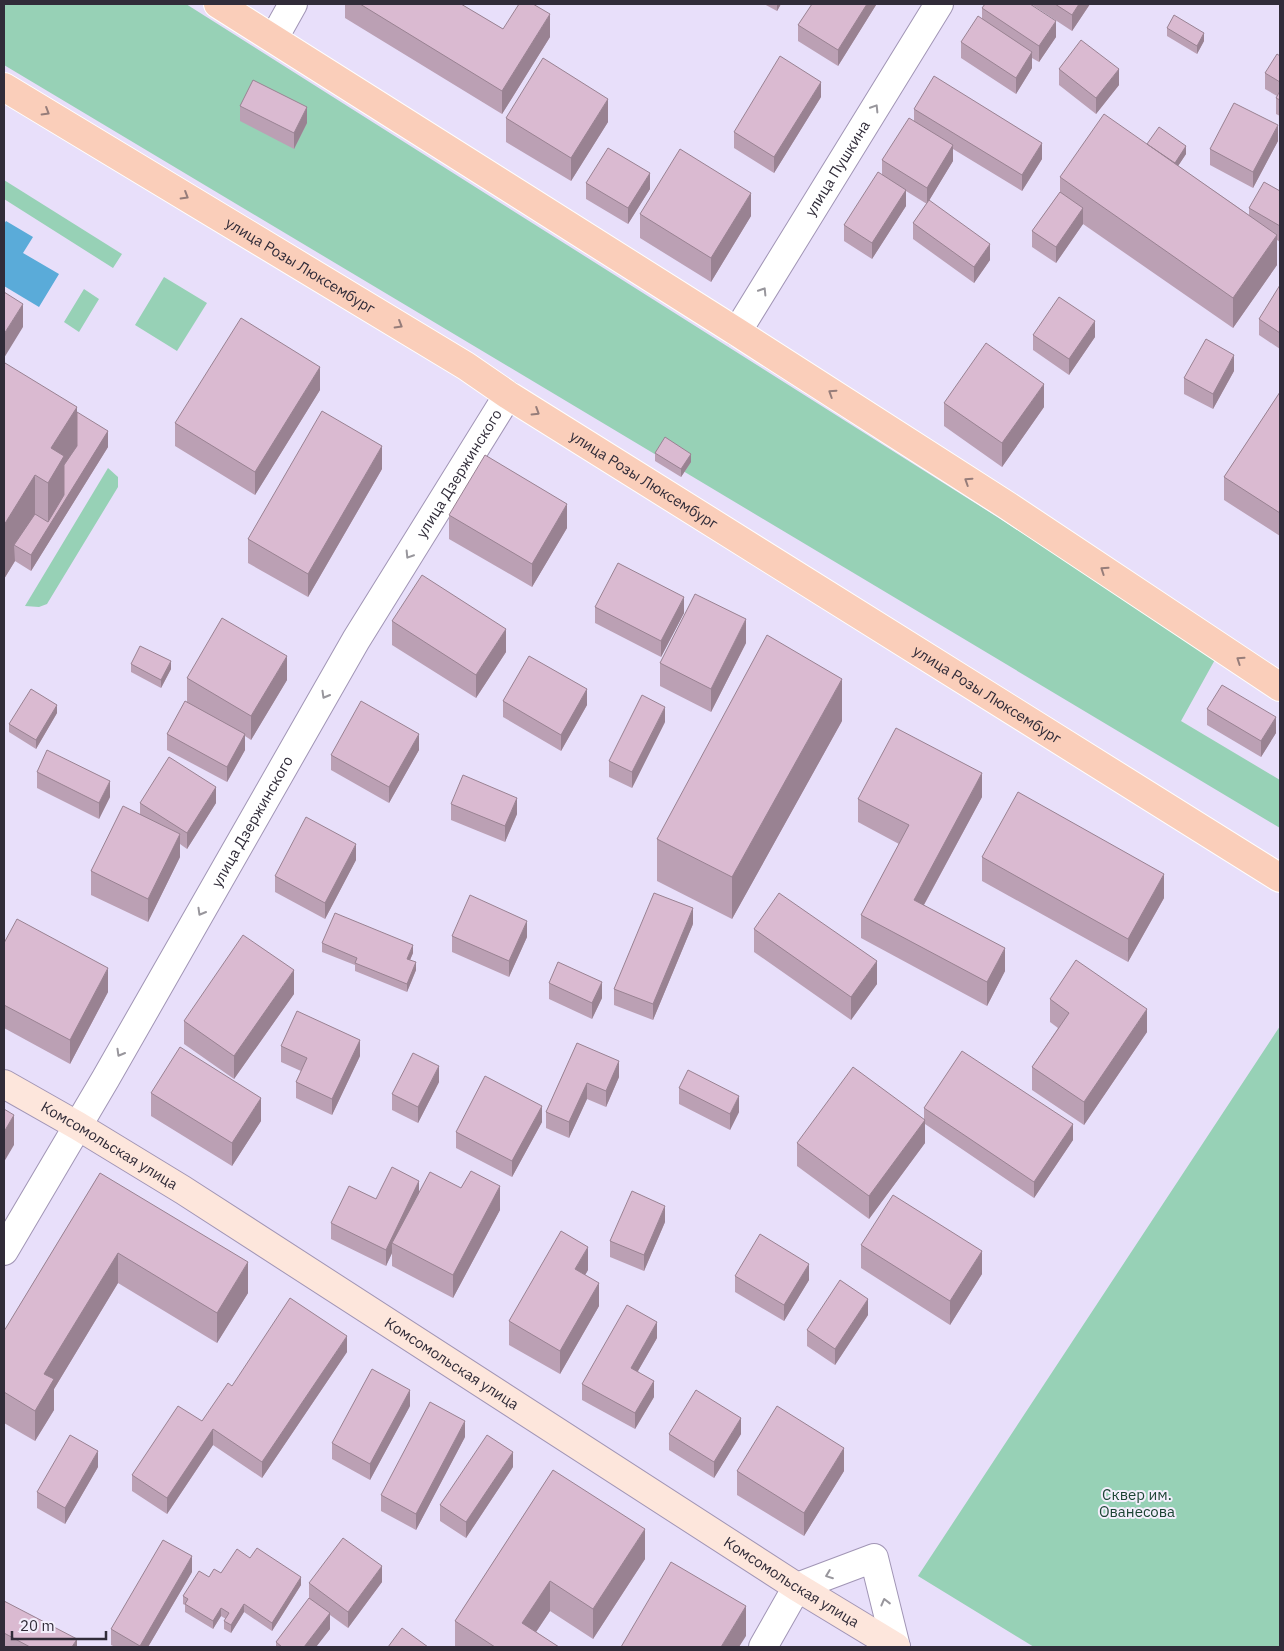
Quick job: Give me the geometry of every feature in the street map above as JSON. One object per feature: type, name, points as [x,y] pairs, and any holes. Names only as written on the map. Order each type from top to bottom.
[{"type":"main road","points":[[218,4],[1005,504],[1280,687]]},
{"type":"main road","name":"улица Розы Люксембург","points":[[4,87],[466,366],[508,395],[1280,878]]},
{"type":"main road","name":"Комсомольская улица","points":[[4,1084],[78,1126],[192,1196],[797,1588],[896,1647]]},
{"type":"street","points":[[274,38],[293,4]]},
{"type":"street","name":"улица Пушкина","points":[[737,332],[939,4]]},
{"type":"street","name":"улица Дзержинского","points":[[4,1252],[356,640],[508,395]]},
{"type":"street","points":[[763,1647],[797,1588],[874,1558],[896,1647]]},
{"type":"green space","points":[[4,4],[186,4],[1217,656],[1181,721],[1280,780],[1280,828],[4,65]]},
{"type":"green space","points":[[4,180],[122,254],[113,268],[4,199]]},
{"type":"green space","points":[[164,277],[207,303],[177,351],[135,325]]},
{"type":"green space","points":[[84,289],[99,299],[79,332],[64,322]]},
{"type":"green space","points":[[108,468],[118,477],[118,487],[47,604],[39,607],[25,606]]},
{"type":"green space","name":"Сквер им. Ованесова","points":[[1280,1026],[1280,1647],[1034,1647],[918,1576]]},
{"type":"water","points":[[6,221],[33,237],[23,253],[59,274],[39,307],[4,286],[4,224]]},
{"type":"building","points":[[360,4],[461,4],[503,29],[519,4],[533,4],[550,14],[502,91]]},
{"type":"building","points":[[812,4],[867,4],[838,50],[798,25]]},
{"type":"building","points":[[985,4],[1030,4],[1056,21],[1039,46],[982,8]]},
{"type":"building","points":[[1055,4],[1079,4],[1072,15]]},
{"type":"building","points":[[1174,15],[1204,33],[1197,46],[1167,28]]},
{"type":"building","points":[[978,16],[1032,52],[1016,78],[961,42]]},
{"type":"building","points":[[1081,40],[1119,69],[1096,98],[1059,69]]},
{"type":"building","points":[[1277,54],[1280,56],[1280,82],[1265,73]]},
{"type":"building","points":[[780,56],[821,82],[774,157],[734,132]]},
{"type":"building","points":[[543,58],[608,99],[571,158],[506,118]]},
{"type":"building","points":[[934,76],[1042,143],[1022,175],[914,109]]},
{"type":"building","points":[[253,80],[307,107],[294,133],[240,106]]},
{"type":"building","points":[[1280,91],[1280,100],[1276,98]]},
{"type":"building","points":[[1234,103],[1278,125],[1253,172],[1210,149]]},
{"type":"building","points":[[1104,114],[1277,235],[1233,298],[1060,177]]},
{"type":"building","points":[[909,118],[953,145],[927,188],[882,160]]},
{"type":"building","points":[[1159,127],[1186,146],[1175,163],[1147,144]]},
{"type":"building","points":[[608,148],[650,173],[628,208],[586,183]]},
{"type":"building","points":[[680,149],[751,193],[711,258],[640,214]]},
{"type":"building","points":[[878,172],[906,190],[872,243],[844,225]]},
{"type":"building","points":[[1264,182],[1280,191],[1280,226],[1249,208]]},
{"type":"building","points":[[1060,192],[1083,208],[1056,247],[1032,231]]},
{"type":"building","points":[[929,200],[990,244],[974,267],[913,223]]},
{"type":"building","points":[[1280,285],[1280,333],[1259,319]]},
{"type":"building","points":[[4,292],[23,304],[4,334]]},
{"type":"building","points":[[1059,297],[1095,321],[1069,359],[1033,335]]},
{"type":"building","points":[[241,318],[320,367],[255,472],[175,423]]},
{"type":"building","points":[[1206,339],[1234,355],[1213,394],[1184,378]]},
{"type":"building","points":[[986,343],[1044,384],[1002,443],[944,403]]},
{"type":"building","points":[[5,363],[77,407],[51,448],[64,456],[48,483],[35,475],[4,525],[4,365]]},
{"type":"building","points":[[1280,392],[1280,513],[1224,477]]},
{"type":"building","points":[[322,411],[382,446],[308,574],[248,539]]},
{"type":"building","points":[[77,412],[108,431],[31,555],[14,545],[35,514],[48,522],[64,495],[64,465],[77,446]]},
{"type":"building","points":[[665,437],[691,454],[681,469],[655,453]]},
{"type":"building","points":[[485,455],[567,504],[532,564],[449,515]]},
{"type":"building","points":[[618,563],[684,597],[661,641],[595,607]]},
{"type":"building","points":[[422,575],[506,629],[476,675],[392,621]]},
{"type":"building","points":[[695,594],[746,619],[711,689],[660,663]]},
{"type":"building","points":[[222,618],[287,656],[251,716],[187,678]]},
{"type":"building","points":[[767,635],[842,679],[732,877],[657,839]]},
{"type":"building","points":[[140,646],[171,661],[161,680],[131,664]]},
{"type":"building","points":[[529,656],[587,689],[561,735],[503,701]]},
{"type":"building","points":[[1222,685],[1276,717],[1261,741],[1207,709]]},
{"type":"building","points":[[31,689],[57,705],[36,740],[9,724]]},
{"type":"building","points":[[642,695],[665,707],[632,772],[609,761]]},
{"type":"building","points":[[185,701],[245,734],[227,767],[167,734]]},
{"type":"building","points":[[361,701],[419,734],[389,787],[331,755]]},
{"type":"building","points":[[896,728],[982,773],[914,900],[1005,948],[987,982],[861,915],[909,825],[858,799]]},
{"type":"building","points":[[47,750],[110,781],[99,803],[37,772]]},
{"type":"building","points":[[169,757],[216,787],[187,833],[140,803]]},
{"type":"building","points":[[463,775],[517,798],[505,826],[451,804]]},
{"type":"building","points":[[1018,792],[1164,874],[1128,939],[982,857]]},
{"type":"building","points":[[123,806],[180,834],[148,899],[91,871]]},
{"type":"building","points":[[306,817],[356,844],[325,903],[275,876]]},
{"type":"building","points":[[654,893],[693,908],[653,1004],[614,989]]},
{"type":"building","points":[[779,893],[877,961],[851,997],[754,929]]},
{"type":"building","points":[[470,895],[527,921],[509,961],[452,936]]},
{"type":"building","points":[[335,913],[413,945],[407,959],[416,962],[407,984],[355,963],[357,958],[322,943]]},
{"type":"building","points":[[17,919],[108,968],[70,1040],[4,1005],[4,943]]},
{"type":"building","points":[[243,935],[294,970],[234,1056],[184,1021]]},
{"type":"building","points":[[1076,960],[1147,1009],[1084,1102],[1032,1067],[1069,1013],[1050,999]]},
{"type":"building","points":[[558,962],[602,982],[592,1003],[549,983]]},
{"type":"building","points":[[297,1011],[360,1040],[332,1099],[296,1082],[307,1058],[281,1046]]},
{"type":"building","points":[[577,1043],[619,1061],[606,1091],[587,1083],[569,1122],[546,1112]]},
{"type":"building","points":[[180,1047],[261,1098],[232,1143],[151,1093]]},
{"type":"building","points":[[962,1051],[1073,1124],[1034,1182],[924,1108]]},
{"type":"building","points":[[413,1053],[439,1066],[418,1107],[392,1094]]},
{"type":"building","points":[[853,1067],[925,1120],[869,1196],[797,1143]]},
{"type":"building","points":[[688,1070],[739,1096],[730,1114],[679,1088]]},
{"type":"building","points":[[485,1076],[542,1106],[512,1161],[456,1132]]},
{"type":"building","points":[[4,1109],[14,1115],[4,1132]]},
{"type":"building","points":[[392,1167],[419,1181],[386,1250],[331,1223],[349,1186],[376,1199]]},
{"type":"building","points":[[471,1171],[500,1186],[453,1275],[392,1243],[430,1172],[461,1188]]},
{"type":"building","points":[[100,1173],[248,1262],[217,1313],[118,1253],[44,1374],[54,1379],[35,1411],[4,1392],[4,1331]]},
{"type":"building","points":[[632,1191],[665,1206],[644,1255],[610,1241]]},
{"type":"building","points":[[893,1195],[982,1251],[950,1301],[861,1245]]},
{"type":"building","points":[[561,1231],[588,1247],[575,1269],[599,1283],[560,1351],[509,1321]]},
{"type":"building","points":[[760,1234],[809,1264],[784,1305],[735,1276]]},
{"type":"building","points":[[840,1280],[868,1299],[835,1349],[807,1330]]},
{"type":"building","points":[[290,1298],[347,1336],[262,1462],[213,1429],[167,1498],[132,1475],[178,1406],[202,1421],[228,1383],[232,1386]]},
{"type":"building","points":[[627,1305],[657,1322],[631,1368],[654,1381],[635,1413],[582,1384]]},
{"type":"building","points":[[372,1369],[410,1390],[370,1464],[332,1443]]},
{"type":"building","points":[[696,1390],[741,1418],[714,1462],[669,1434]]},
{"type":"building","points":[[430,1402],[465,1421],[416,1514],[381,1495]]},
{"type":"building","points":[[777,1406],[844,1448],[804,1513],[737,1471]]},
{"type":"building","points":[[70,1435],[98,1451],[65,1508],[37,1492]]},
{"type":"building","points":[[487,1435],[513,1452],[466,1522],[440,1505]]},
{"type":"building","points":[[553,1470],[645,1529],[593,1609],[550,1581],[522,1623],[559,1647],[495,1647],[455,1621]]},
{"type":"building","points":[[343,1538],[382,1566],[348,1612],[309,1583]]},
{"type":"building","points":[[163,1540],[192,1556],[140,1646],[111,1629]]},
{"type":"building","points":[[257,1548],[301,1577],[272,1623],[244,1604],[231,1625],[224,1621],[229,1613],[221,1608],[213,1621],[185,1604],[188,1599],[183,1596],[199,1571],[209,1577],[214,1569],[221,1573],[237,1549],[250,1558]]},
{"type":"building","points":[[671,1562],[746,1606],[721,1647],[621,1647]]},
{"type":"building","points":[[309,1598],[330,1613],[304,1647],[282,1647],[276,1642]]},
{"type":"building","points":[[4,1601],[77,1639],[72,1647],[30,1647],[4,1633]]},
{"type":"building","points":[[402,1628],[428,1647],[388,1647]]}]
